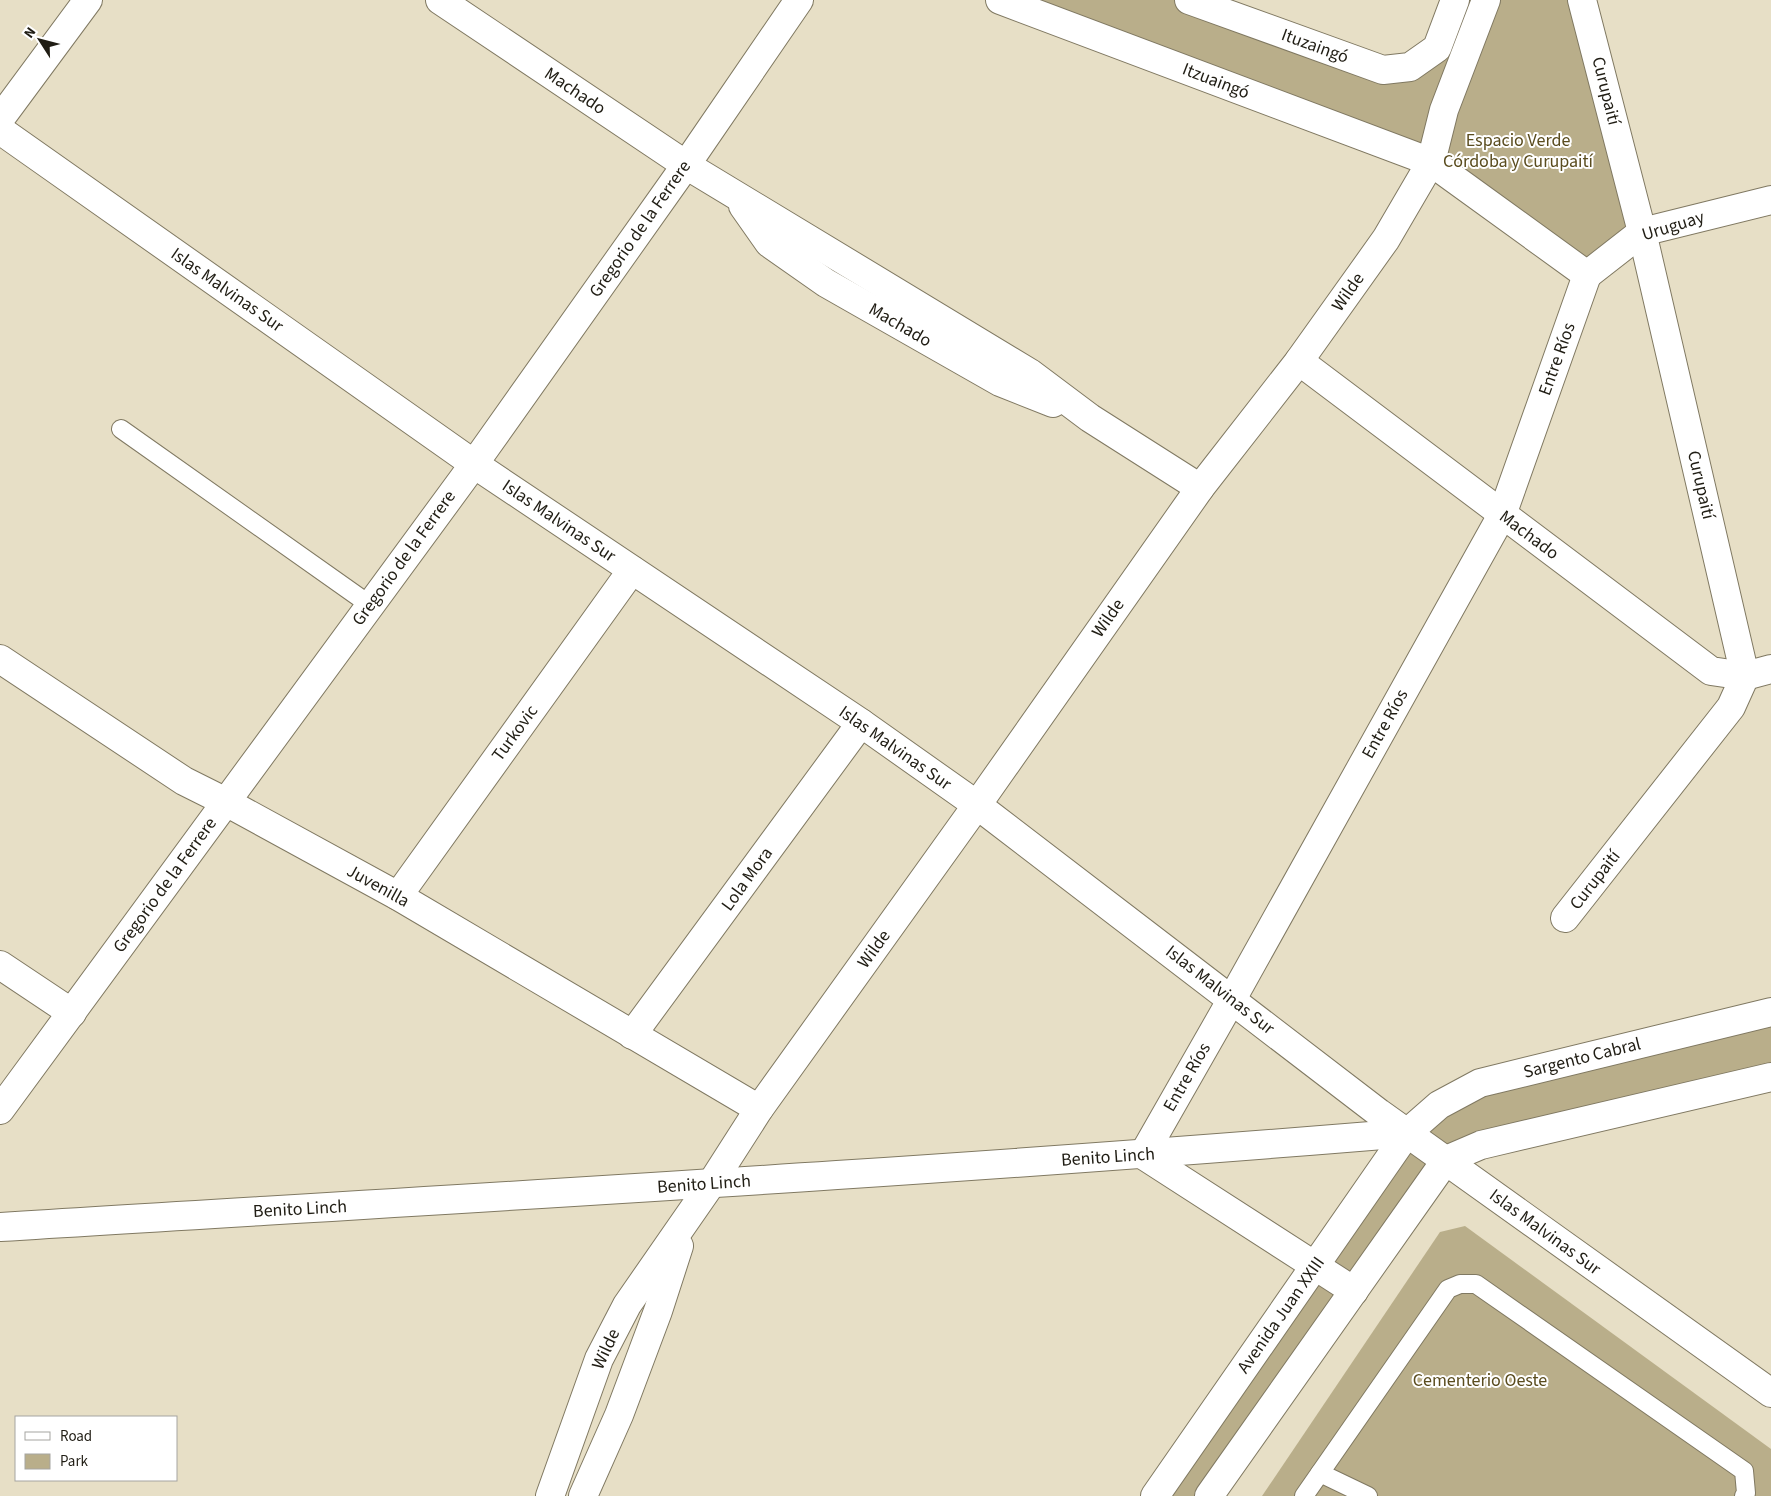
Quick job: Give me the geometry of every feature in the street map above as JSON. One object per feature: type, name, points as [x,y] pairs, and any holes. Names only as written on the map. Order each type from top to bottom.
[{"type":"street","points":[[0,119],[88,0]]},
{"type":"street","name":"Machado","points":[[440,0],[686,165],[1030,373],[1090,418],[1200,488]]},
{"type":"street","name":"Gregorio de la Ferrere","points":[[0,1110],[474,464],[686,165],[799,0]]},
{"type":"street","name":"Itzuaingó","points":[[1000,0],[1431,162]]},
{"type":"street","name":"Ituzaingó","points":[[1189,0],[1383,70],[1410,67],[1437,48],[1455,0]]},
{"type":"street","name":"Wilde","points":[[550,1496],[599,1359],[627,1305],[711,1184],[759,1109],[977,805],[1200,488],[1299,361],[1386,239],[1431,162],[1444,110],[1486,0]]},
{"type":"street","name":"Curupaití","points":[[1565,918],[1758,672],[1582,0]]},
{"type":"street","name":"Islas Malvinas Sur","points":[[0,130],[474,464],[861,723],[977,805],[1407,1133],[1771,1393]]},
{"type":"street","points":[[1431,162],[1587,275]]},
{"type":"street","name":"Uruguay","points":[[1587,275],[1642,232],[1771,200]]},
{"type":"street","name":"Entre Ríos","points":[[1143,1155],[1232,1000],[1502,515],[1587,275]]},
{"type":"street","name":"Machado","points":[[1299,361],[1711,670],[1758,672]]},
{"type":"street","name":"Turkovic","points":[[398,896],[632,570]]},
{"type":"street","name":"Juvenilla","points":[[0,658],[184,781],[398,896],[759,1109]]},
{"type":"street","name":"Lola Mora","points":[[632,1035],[861,723]]},
{"type":"street","points":[[0,965],[72,1013]]},
{"type":"street","name":"Sargento Cabral","points":[[1407,1133],[1439,1105],[1480,1083],[1771,1012]]},
{"type":"street","points":[[1208,1496],[1446,1160],[1482,1145],[1771,1077]]},
{"type":"street","name":"Benito Linch","points":[[0,1227],[711,1184],[1143,1155],[1407,1133]]},
{"type":"street","name":"Avenida Juan XXIII","points":[[1155,1496],[1407,1133]]},
{"type":"street","points":[[1143,1155],[1354,1291]]},
{"type":"street","name":"Wilde","points":[[583,1496],[619,1415],[658,1310],[689,1216]]},
{"type":"lane","points":[[121,429],[370,604]]},
{"type":"lane","points":[[1304,1496],[1448,1289],[1460,1284],[1476,1284],[1744,1471],[1746,1493],[1744,1496]]},
{"type":"lane","points":[[1320,1473],[1368,1496]]},
{"type":"green space","name":"Espacio Verde Córdoba y Curupaití","points":[[1000,0],[1189,0],[1410,67],[1455,0],[1582,0],[1642,232],[1587,275],[1477,195]]},
{"type":"green space","points":[[1771,1012],[1771,1077],[1446,1160],[1209,1496],[1155,1496],[1439,1105]]},
{"type":"green space","name":"Cementerio Oeste","points":[[1465,1226],[1771,1449],[1771,1496],[1262,1496],[1440,1232]]}]
